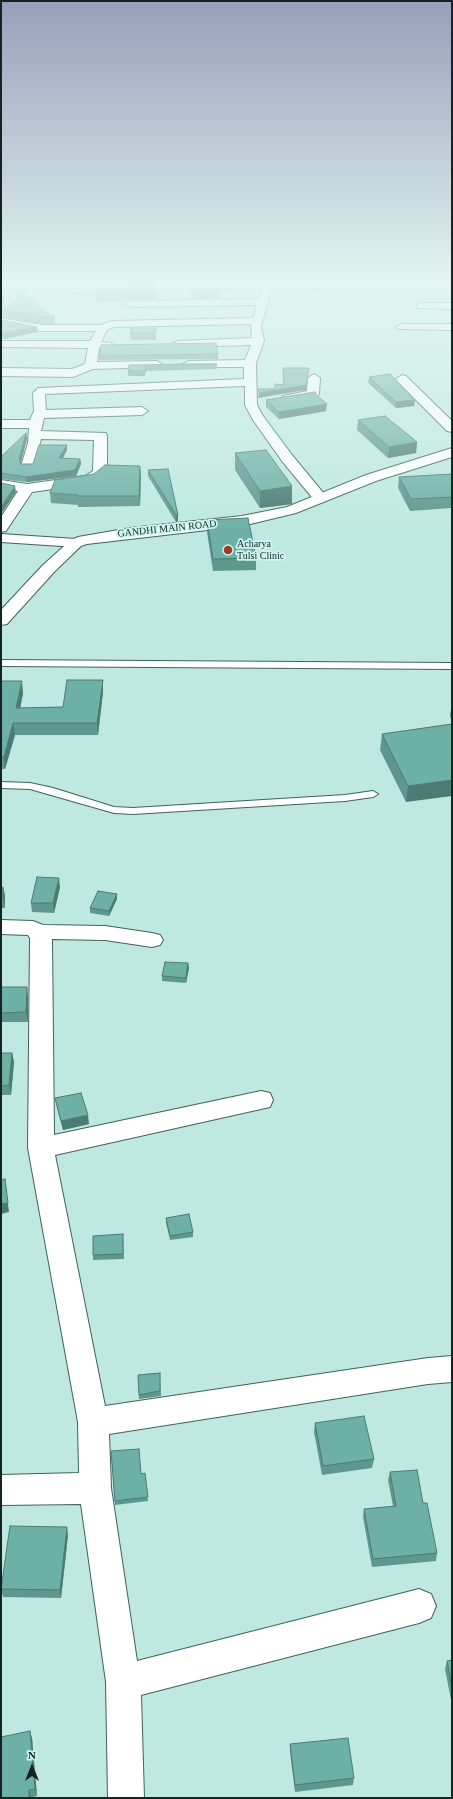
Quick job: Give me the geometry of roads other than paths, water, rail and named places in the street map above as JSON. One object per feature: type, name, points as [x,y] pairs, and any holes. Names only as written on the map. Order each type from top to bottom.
[{"type":"street","points":[[1,372],[73,373],[87,365]]},
{"type":"street","points":[[250,365],[251,405],[257,417],[287,458],[320,498]]},
{"type":"street","points":[[251,405],[313,394],[314,378]]},
{"type":"street","points":[[402,379],[452,428]]},
{"type":"street","points":[[28,466],[36,424],[39,393],[48,390],[250,382]]},
{"type":"street","points":[[1,424],[36,424],[142,411]]},
{"type":"street","points":[[1,484],[27,488],[89,480],[100,472],[101,436],[36,424]]},
{"type":"street","name":"GANDHI MAIN ROAD","points":[[1,620],[49,568],[76,543],[91,538],[242,521],[291,510],[371,478],[452,452]]},
{"type":"street","points":[[1,528],[27,488]]},
{"type":"street","points":[[1,538],[76,543]]},
{"type":"street","points":[[1,927],[33,928],[40,932],[57,931],[105,933],[152,940]]},
{"type":"street","points":[[40,932],[41,1148],[93,1422],[95,1488],[123,1682],[126,1798]]},
{"type":"street","points":[[41,1148],[260,1100]]},
{"type":"street","points":[[93,1422],[428,1371],[452,1369]]},
{"type":"street","points":[[1,1490],[95,1488]]},
{"type":"street","points":[[123,1682],[419,1606]]},
{"type":"lane","points":[[1,663],[452,666]]},
{"type":"lane","points":[[1,785],[30,786],[49,790],[114,810],[133,811],[345,798],[373,794]]},
{"type":"place","name":"Acharya Tulsi Clinic","points":[[228,550]]}]
